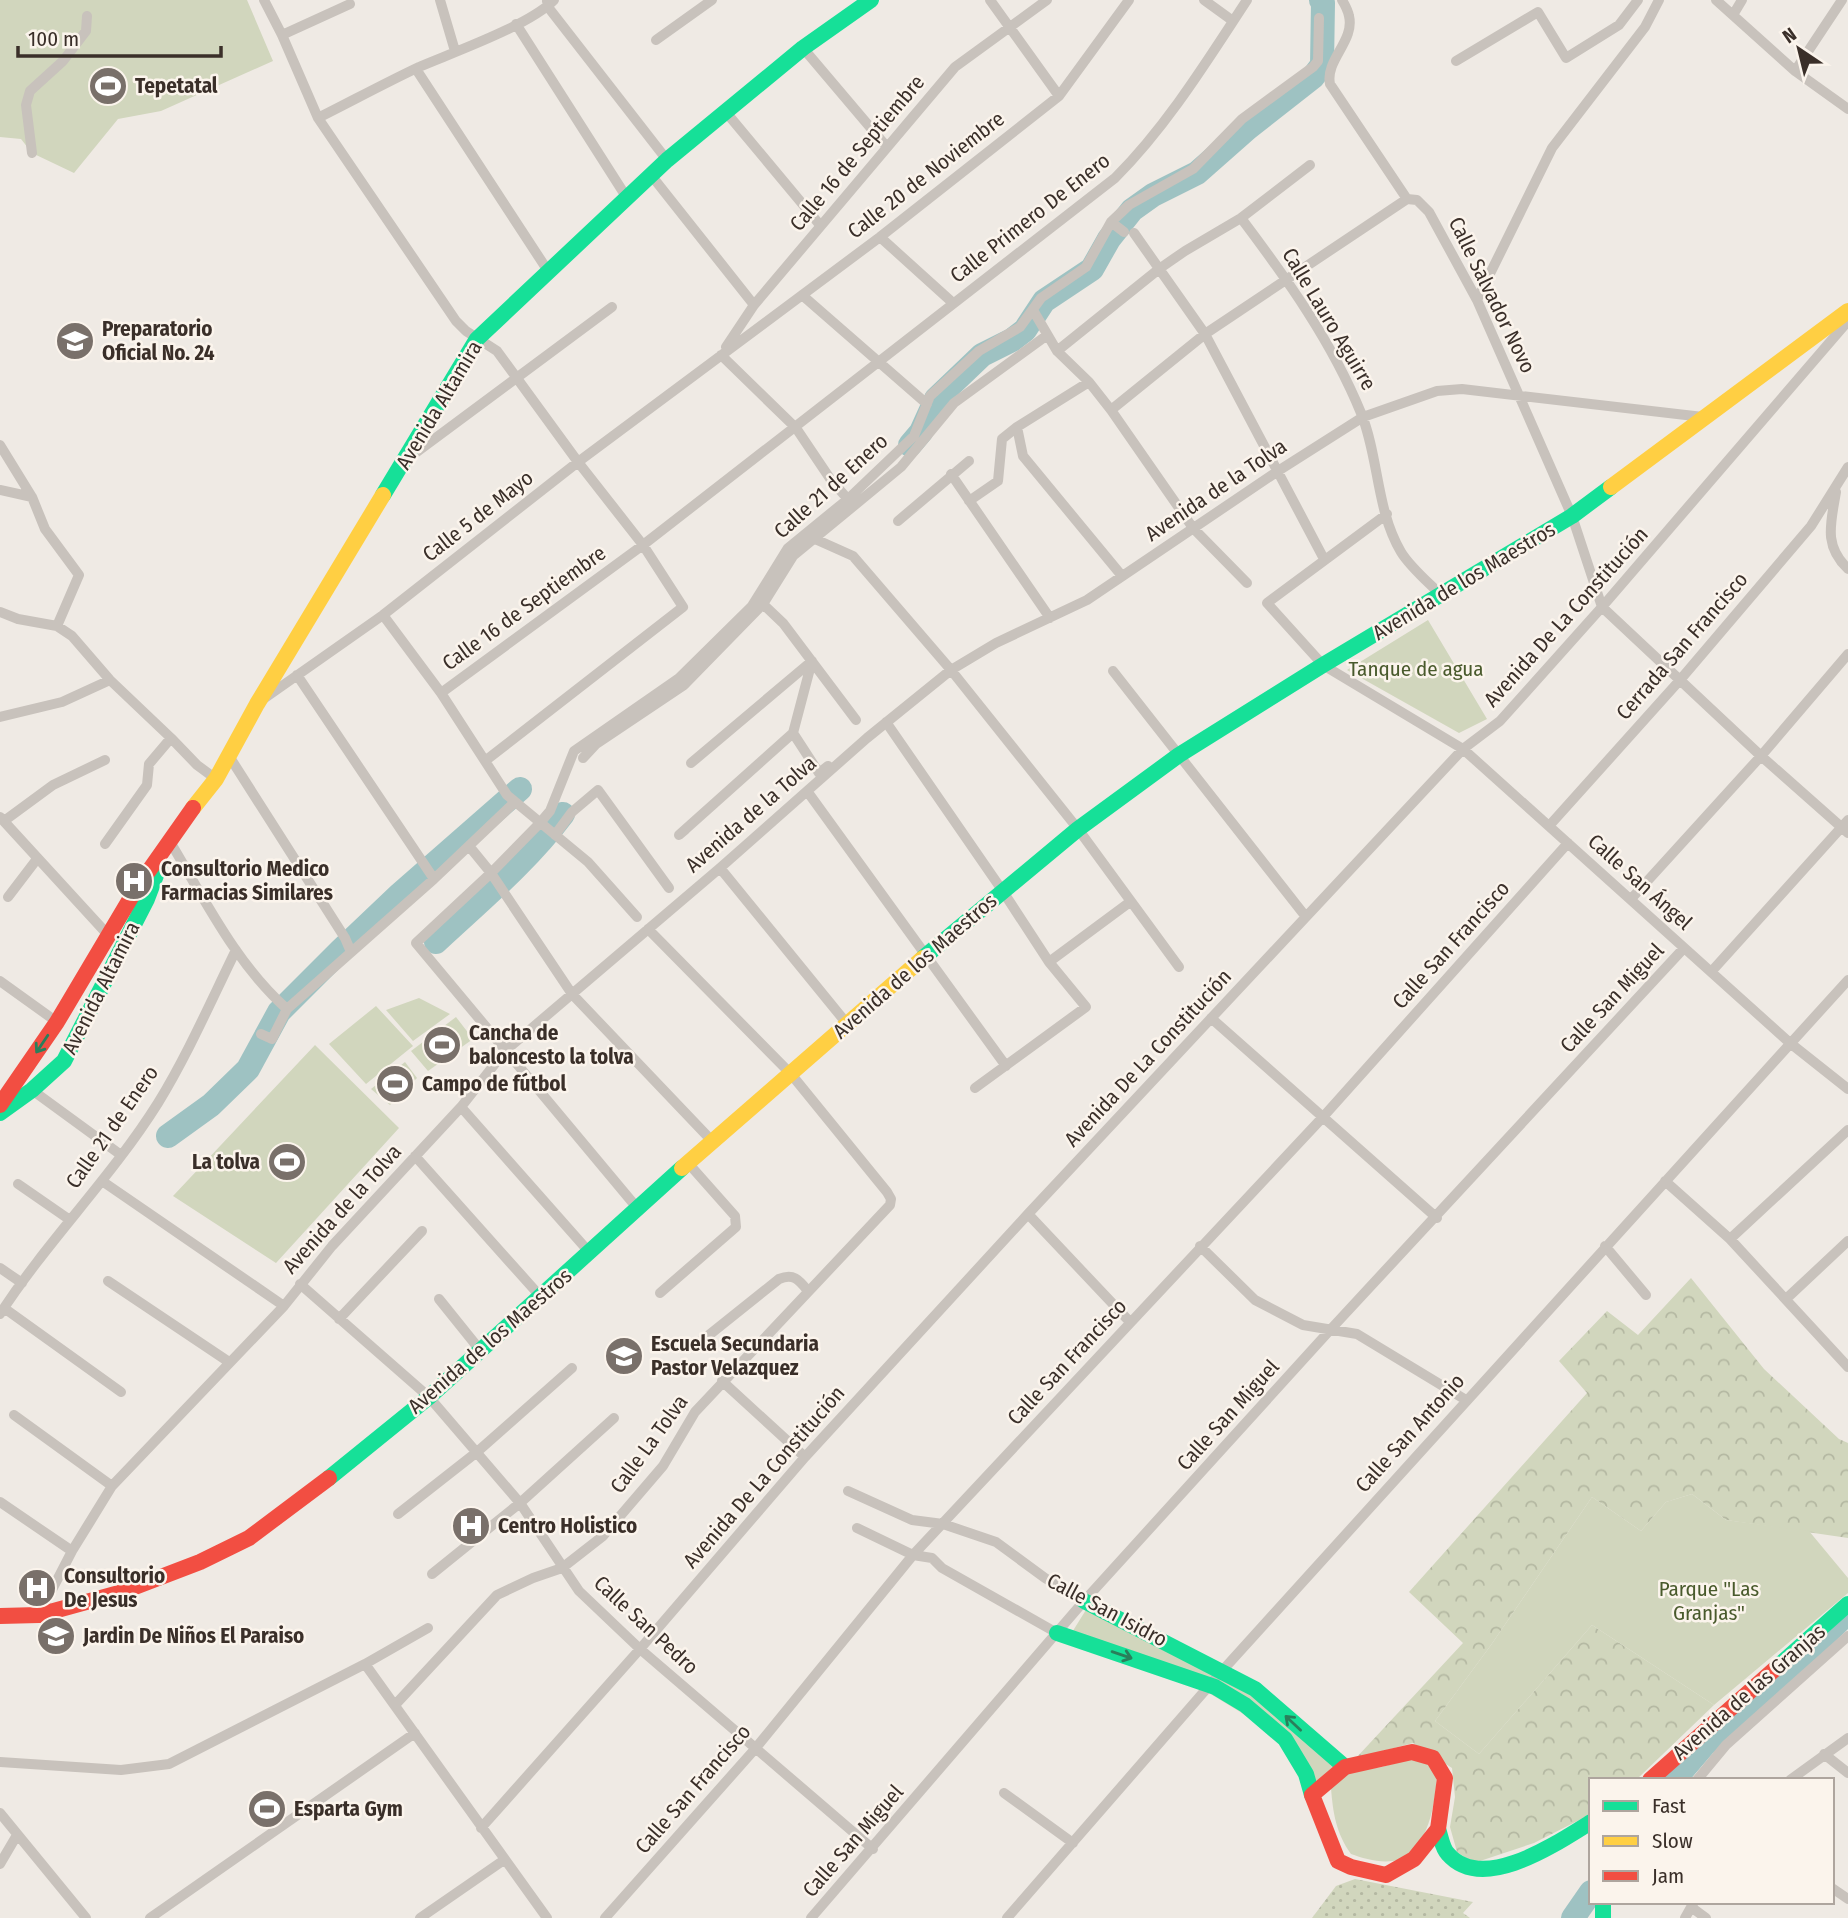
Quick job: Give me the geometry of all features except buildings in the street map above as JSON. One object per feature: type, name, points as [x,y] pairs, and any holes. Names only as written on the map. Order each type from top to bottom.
[{"type":"street","points":[[264,0],[318,118],[456,321],[477,339],[497,351],[643,545],[683,607],[485,761]]},
{"type":"street","points":[[440,0],[455,51]]},
{"type":"street","points":[[656,40],[712,0]]},
{"type":"street","name":"Avenida Altamira","points":[[0,1105],[57,1022],[169,840],[216,779],[257,704],[477,339],[667,160],[803,48],[871,0]]},
{"type":"street","points":[[990,0],[1059,96]]},
{"type":"street","name":"Calle 16 de Septiembre","points":[[721,355],[754,304],[955,67],[1047,0]]},
{"type":"street","name":"Calle 20 de Noviembre","points":[[721,355],[880,237],[1059,96],[1129,0]]},
{"type":"street","points":[[1204,0],[1233,21]]},
{"type":"street","name":"Calle Primero De Enero","points":[[796,428],[877,362],[1091,198],[1136,157],[1247,0]]},
{"type":"street","name":"Calle Salvador Novo","points":[[1342,0],[1349,16],[1349,33],[1329,76],[1330,84],[1407,199],[1416,200],[1429,212],[1477,300],[1573,516],[1602,607]]},
{"type":"street","points":[[1456,61],[1538,12],[1566,58],[1619,25],[1638,0]]},
{"type":"street","points":[[1477,300],[1552,148],[1645,27],[1659,0]]},
{"type":"street","points":[[1716,0],[1795,71],[1843,98],[1848,108]]},
{"type":"street","points":[[1733,15],[1742,0]]},
{"type":"street","points":[[1795,71],[1842,0]]},
{"type":"street","points":[[318,118],[416,69],[516,24],[550,2],[667,160]]},
{"type":"street","points":[[282,35],[350,4]]},
{"type":"street","points":[[32,153],[26,105],[30,91],[63,61],[86,31],[87,16]]},
{"type":"street","points":[[1319,18],[1318,61],[1313,67],[1242,119],[1193,169],[1129,205],[1111,222],[1129,233],[1205,334],[1324,559],[1387,514]]},
{"type":"street","points":[[516,24],[628,198]]},
{"type":"street","points":[[803,48],[886,146]]},
{"type":"street","points":[[416,69],[548,271]]},
{"type":"street","points":[[726,111],[820,225]]},
{"type":"street","points":[[1057,351],[1159,270],[1185,251],[1241,218],[1310,165]]},
{"type":"street","points":[[651,175],[754,304]]},
{"type":"street","points":[[1111,410],[1205,334],[1407,199]]},
{"type":"street","name":"Calle Lauro Aguirre","points":[[1241,218],[1288,280],[1349,386],[1363,417],[1387,514],[1401,553],[1441,595]]},
{"type":"street","name":"Calle 21 de Enero","points":[[740,623],[788,548],[812,535],[914,436],[930,396],[979,351],[1020,327],[1041,298],[1086,267],[1111,222]]},
{"type":"street","points":[[880,237],[953,303]]},
{"type":"street","points":[[802,295],[927,404]]},
{"type":"street","points":[[405,460],[612,307]]},
{"type":"street","points":[[1033,310],[1057,351],[1089,382],[1111,410],[1193,528],[1247,583]]},
{"type":"street","name":"Avenida de los Maestros","points":[[0,1616],[39,1615],[119,1593],[200,1562],[249,1538],[298,1503],[429,1397],[688,1163],[926,955],[1077,829],[1180,755],[1323,665],[1573,516],[1703,416],[1848,311]]},
{"type":"street","name":"Avenida De La Constitución","points":[[481,1828],[805,1457],[1028,1214],[1463,749],[1500,721],[1602,607],[1848,321]]},
{"type":"street","points":[[548,830],[550,811],[574,751],[684,685],[740,623],[763,604],[793,556],[812,535],[901,467],[954,403],[1044,331]]},
{"type":"street","points":[[721,355],[796,428],[831,480],[846,497]]},
{"type":"street","name":"Calle 5 de Mayo","points":[[257,704],[383,615],[578,462],[721,355]]},
{"type":"street","points":[[969,500],[998,481],[1002,439],[1089,382]]},
{"type":"street","name":"Avenida de la Tolva","points":[[39,1615],[72,1551],[112,1486],[284,1306],[300,1284],[461,1107],[505,1051],[886,722],[951,670],[996,643],[1087,600],[1363,417],[1437,391],[1462,389],[1703,416]]},
{"type":"street","points":[[1017,427],[1023,456],[1122,576]]},
{"type":"street","name":"Calle 16 de Septiembre","points":[[441,693],[643,545],[796,428]]},
{"type":"street","points":[[0,445],[4,459],[32,498],[45,529],[79,575],[57,626]]},
{"type":"street","points":[[898,521],[969,461]]},
{"type":"street","points":[[1848,467],[1838,486],[1829,534],[1837,558],[1848,569]]},
{"type":"street","points":[[951,474],[1050,618]]},
{"type":"street","name":"Cerrada San Francisco","points":[[1549,825],[1680,680],[1811,526],[1838,486]]},
{"type":"street","points":[[0,490],[32,498]]},
{"type":"street","points":[[812,535],[853,556],[951,670],[1077,829],[1179,967]]},
{"type":"street","name":"Calle San Ángel","points":[[1324,559],[1267,603],[1323,665],[1463,749],[1790,1043],[1848,1089]]},
{"type":"street","points":[[763,604],[783,622],[856,720]]},
{"type":"street","points":[[1602,607],[1761,756],[1846,827],[1711,972]]},
{"type":"street","points":[[0,612],[18,619],[57,626],[72,636],[110,680],[197,765],[216,779]]},
{"type":"street","points":[[383,615],[441,693],[511,798],[588,862],[637,917]]},
{"type":"street","points":[[1631,899],[1761,756],[1848,654]]},
{"type":"street","points":[[685,830],[793,733],[812,661]]},
{"type":"street","points":[[691,763],[812,661]]},
{"type":"street","points":[[1113,671],[1306,917]]},
{"type":"street","points":[[297,675],[434,879]]},
{"type":"street","points":[[0,717],[62,702],[110,680]]},
{"type":"street","points":[[886,722],[1049,962],[1086,1007],[975,1088]]},
{"type":"street","points":[[793,733],[819,773],[839,757]]},
{"type":"street","points":[[105,844],[147,785],[149,764],[172,738]]},
{"type":"street","points":[[583,758],[594,741]]},
{"type":"street","points":[[229,756],[349,946]]},
{"type":"street","points":[[105,760],[53,785],[2,819],[109,936]]},
{"type":"street","points":[[638,1209],[416,943],[598,790],[668,888]]},
{"type":"street","points":[[807,791],[1006,1066]]},
{"type":"street","points":[[261,1034],[272,1039],[287,1009],[349,946],[434,879],[469,846],[511,798]]},
{"type":"street","points":[[169,840],[236,950],[287,1009]]},
{"type":"street","name":"Avenida Altamira","points":[[0,1113],[32,1090],[64,1061],[147,899],[169,840]]},
{"type":"street","name":"Calle San Francisco","points":[[605,1918],[755,1749],[913,1555],[1322,1116],[1568,843]]},
{"type":"street","points":[[469,846],[493,876],[572,994],[713,1142]]},
{"type":"street","points":[[8,897],[37,859]]},
{"type":"street","points":[[720,868],[848,1025]]},
{"type":"street","points":[[1049,962],[1130,902]]},
{"type":"street","points":[[648,929],[791,1074]]},
{"type":"street","name":"Calle San Miguel","points":[[811,1918],[1084,1601],[1331,1329],[1437,1218],[1684,948]]},
{"type":"street","name":"Calle 21 de Enero","points":[[2,1311],[158,1103],[236,950]]},
{"type":"street","name":"Calle San Antonio","points":[[1007,1918],[1222,1671],[1848,980]]},
{"type":"street","points":[[0,981],[57,1022]]},
{"type":"street","points":[[1211,1018],[1437,1218]]},
{"type":"street","name":"Calle La Tolva","points":[[395,1704],[497,1595],[562,1568],[603,1536],[663,1466],[695,1412],[722,1381],[887,1211],[891,1199],[887,1192],[791,1074]]},
{"type":"street","points":[[32,1090],[121,1155]]},
{"type":"street","points":[[461,1107],[590,1254]]},
{"type":"street","points":[[1730,1239],[1848,1130]]},
{"type":"street","points":[[415,1156],[540,1296]]},
{"type":"street","points":[[660,1293],[736,1227],[734,1216],[688,1163]]},
{"type":"street","points":[[102,1181],[284,1306]]},
{"type":"street","points":[[1665,1181],[1730,1239],[1848,1367]]},
{"type":"street","points":[[18,1184],[70,1220]]},
{"type":"street","points":[[1028,1214],[1130,1322]]},
{"type":"street","points":[[339,1319],[422,1231]]},
{"type":"street","points":[[1787,1299],[1848,1241]]},
{"type":"street","points":[[1200,1246],[1255,1300],[1303,1325],[1357,1334],[1466,1400]]},
{"type":"street","points":[[1605,1246],[1646,1295]]},
{"type":"street","points":[[0,1268],[22,1283]]},
{"type":"street","points":[[699,1343],[779,1279],[792,1276],[797,1278],[808,1291]]},
{"type":"street","points":[[108,1281],[229,1362]]},
{"type":"street","name":"Calle San Pedro","points":[[300,1284],[429,1397],[520,1503],[579,1591],[640,1649],[873,1849]]},
{"type":"street","points":[[439,1298],[480,1350]]},
{"type":"street","points":[[2,1311],[121,1392]]},
{"type":"street","points":[[398,1514],[477,1452],[572,1368]]},
{"type":"street","points":[[722,1381],[805,1457]]},
{"type":"street","points":[[15,1415],[112,1486]]},
{"type":"street","points":[[432,1574],[520,1503],[614,1418]]},
{"type":"street","name":"Calle San Isidro","points":[[848,1491],[912,1520],[943,1524],[996,1542],[1045,1578],[1084,1601],[1255,1689],[1345,1767]]},
{"type":"street","points":[[0,1502],[72,1551]]},
{"type":"street","name":"Calle San Isidro","points":[[857,1528],[913,1555],[932,1558],[942,1567],[1058,1633],[1210,1685],[1245,1705],[1285,1740],[1306,1774],[1312,1795]]},
{"type":"street","name":"Avenida de las Granjas","points":[[1652,1778],[1848,1604]]},
{"type":"street","points":[[0,1762],[121,1770],[169,1764],[365,1664],[428,1628]]},
{"type":"street","name":"Avenida de las Granjas","points":[[1699,1778],[1726,1745],[1848,1636]]},
{"type":"street","points":[[365,1664],[547,1918]]},
{"type":"street","points":[[1718,1717],[1726,1745]]},
{"type":"street","points":[[150,1918],[415,1733]]},
{"type":"street","points":[[1793,1778],[1848,1738]]},
{"type":"street","points":[[1438,1829],[1414,1859],[1386,1875],[1350,1867],[1338,1861],[1312,1795],[1345,1767],[1412,1752],[1433,1758],[1445,1778],[1438,1829],[1447,1854],[1459,1864],[1482,1870],[1509,1865],[1552,1845],[1589,1823]]},
{"type":"street","points":[[1824,1754],[1848,1773]]},
{"type":"street","points":[[1004,1793],[1073,1843]]},
{"type":"street","points":[[0,1813],[86,1918]]},
{"type":"street","points":[[0,1864],[18,1835]]},
{"type":"street","points":[[420,1918],[504,1860]]},
{"type":"street","points":[[1685,1918],[1693,1905],[1706,1918]]},
{"type":"green space","name":"Tepetatal","points":[[0,0],[247,0],[273,61],[161,111],[118,119],[74,173],[32,153],[21,139],[0,137]]},
{"type":"green space","name":"Tanque de agua","points":[[1428,620],[1487,719],[1459,733],[1347,670]]},
{"type":"green space","points":[[419,998],[450,1014],[413,1041],[386,1010]]},
{"type":"green space","points":[[376,1006],[413,1046],[366,1084],[329,1044]]},
{"type":"green space","name":"Cancha de baloncesto la tolva","points":[[456,1017],[473,1039],[428,1071],[411,1051]]},
{"type":"green space","name":"La tolva","points":[[315,1045],[399,1128],[276,1263],[173,1196]]},
{"type":"green space","name":"Campo de fútbol","points":[[405,1062],[417,1078],[390,1105],[371,1089]]},
{"type":"green space","points":[[1691,1278],[1764,1369],[1839,1439],[1848,1443],[1848,1538],[1726,1520],[1692,1494],[1666,1502],[1641,1531],[1592,1497],[1491,1645],[1435,1721],[1479,1754],[1592,1625],[1714,1705],[1638,1778],[1589,1778],[1589,1815],[1534,1843],[1474,1863],[1457,1852],[1450,1827],[1455,1797],[1452,1768],[1413,1743],[1356,1758],[1463,1643],[1409,1592],[1587,1393],[1559,1361],[1607,1311],[1638,1335]]},
{"type":"green space","name":"Parque \"Las Granjas\"","points":[[1692,1494],[1726,1520],[1809,1531],[1848,1578],[1848,1593],[1714,1705],[1592,1625],[1479,1754],[1435,1721],[1491,1645],[1592,1497],[1641,1531],[1666,1502]]},
{"type":"green space","points":[[1089,1605],[1221,1670],[1345,1767],[1312,1795],[1285,1739],[1204,1690],[1071,1634]]},
{"type":"green space","points":[[1410,1759],[1427,1762],[1437,1776],[1429,1823],[1418,1845],[1410,1853],[1394,1861],[1375,1861],[1351,1854],[1336,1822],[1331,1788],[1352,1771],[1382,1767]]},
{"type":"green space","points":[[1355,1879],[1473,1902],[1463,1913],[1470,1918],[1312,1918],[1336,1886]]},
{"type":"waterway","points":[[910,445],[921,432],[936,399],[982,355],[1012,340],[1025,330],[1044,301],[1092,269],[1109,239],[1132,210],[1153,195],[1197,173],[1248,128],[1313,77],[1322,65],[1321,0]]},
{"type":"waterway","points":[[168,1136],[211,1105],[248,1069],[279,1012],[340,951],[400,894],[520,789]]},
{"type":"waterway","points":[[436,942],[519,865],[563,814]]},
{"type":"waterway","points":[[1676,1778],[1705,1744],[1741,1718],[1842,1618]]},
{"type":"waterway","points":[[1573,1918],[1589,1895]]},
{"type":"traffic: fast","points":[[383,495],[477,339],[667,160],[803,48],[871,0]]},
{"type":"traffic: fast","points":[[923,958],[1078,829],[1179,755],[1572,516],[1611,487]]},
{"type":"traffic: fast","points":[[0,1113],[32,1090],[64,1061],[147,899],[160,865]]},
{"type":"traffic: fast","points":[[329,1478],[429,1397],[682,1168]]},
{"type":"traffic: fast","points":[[1084,1601],[1255,1689],[1345,1767]]},
{"type":"traffic: fast","points":[[1776,1668],[1848,1604]]},
{"type":"traffic: fast","points":[[1057,1633],[1215,1687],[1245,1705],[1285,1739],[1306,1774],[1312,1795]]},
{"type":"traffic: fast","points":[[1438,1829],[1448,1854],[1463,1865],[1480,1869],[1520,1861],[1589,1823]]},
{"type":"traffic: fast","points":[[1603,1904],[1603,1918]]},
{"type":"traffic: slow","points":[[1611,487],[1848,311]]},
{"type":"traffic: slow","points":[[193,808],[216,779],[257,704],[383,495]]},
{"type":"traffic: slow","points":[[682,1168],[923,958]]},
{"type":"traffic: jam","points":[[0,1105],[57,1022],[136,889],[193,808]]},
{"type":"traffic: jam","points":[[0,1616],[39,1615],[119,1593],[200,1562],[249,1538],[329,1478]]},
{"type":"traffic: jam","points":[[1652,1778],[1776,1668]]},
{"type":"traffic: jam","points":[[1412,1752],[1433,1758],[1445,1778],[1438,1829],[1414,1859],[1386,1875],[1351,1867],[1338,1861],[1312,1795],[1345,1767],[1412,1752]]},
{"type":"place","name":"Tepetatal","points":[[108,86]]},
{"type":"place","name":"Preparatorio Oficial No. 24","points":[[75,341]]},
{"type":"place","name":"Consultorio Medico Farmacias Similares","points":[[134,881]]},
{"type":"place","name":"Cancha de baloncesto la tolva","points":[[442,1045]]},
{"type":"place","name":"Campo de fútbol","points":[[395,1084]]},
{"type":"place","name":"La tolva","points":[[287,1162]]},
{"type":"place","name":"Escuela Secundaria Pastor Velazquez","points":[[624,1356]]},
{"type":"place","name":"Centro Holistico","points":[[471,1526]]},
{"type":"place","name":"Consultorio De Jesus","points":[[37,1588]]},
{"type":"place","name":"Jardin De Niños El Paraiso","points":[[56,1636]]},
{"type":"place","name":"Esparta Gym","points":[[267,1809]]}]
